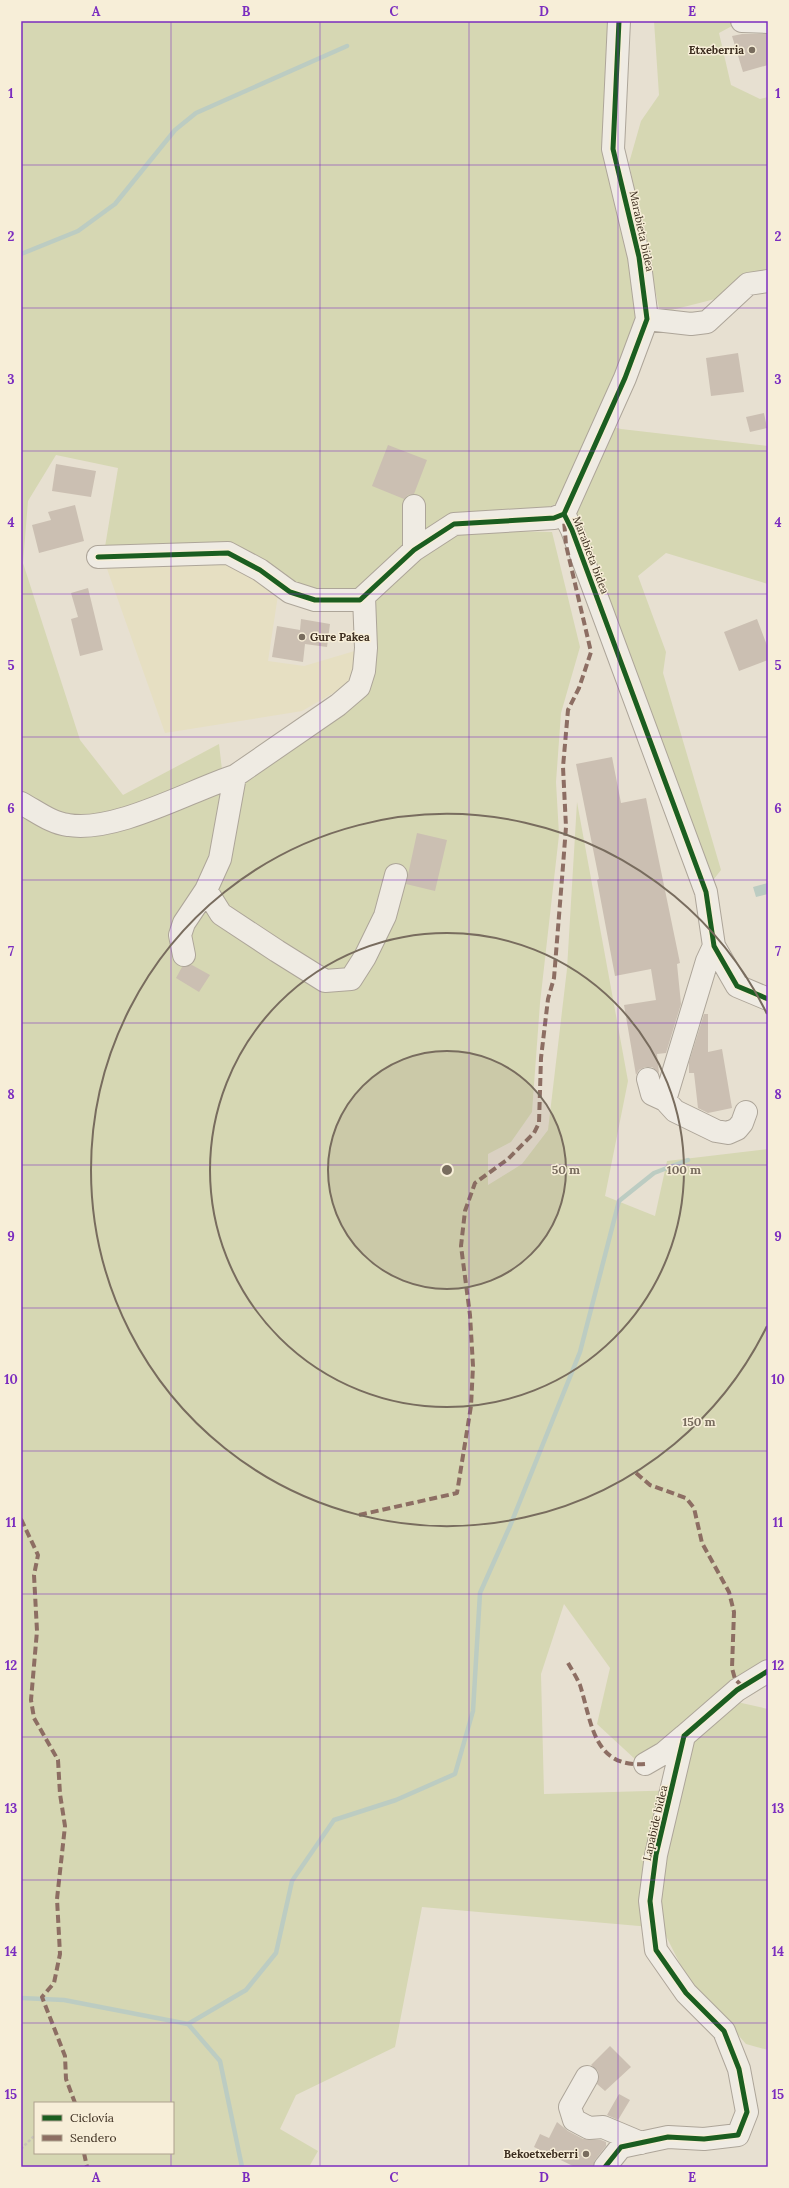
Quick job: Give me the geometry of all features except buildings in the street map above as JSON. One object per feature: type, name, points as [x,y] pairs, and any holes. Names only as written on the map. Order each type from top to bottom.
[{"type":"street","name":"Marabieta bidea","points":[[619,21],[613,149],[639,257],[647,319],[625,378],[564,514],[572,530],[706,892],[714,946],[737,986],[768,999]]},
{"type":"street","points":[[742,21],[768,22]]},
{"type":"street","points":[[647,319],[691,324],[707,322],[748,284],[768,281]]},
{"type":"street","points":[[414,506],[414,550]]},
{"type":"street","points":[[98,557],[228,553],[260,570],[290,592],[315,600],[360,600],[414,550],[454,524],[554,518],[564,514]]},
{"type":"street","points":[[21,803],[52,820],[67,825],[88,827],[135,814],[235,776],[338,704],[359,687],[364,671],[366,648],[364,597]]},
{"type":"street","points":[[184,955],[180,935],[184,923],[206,890],[220,859],[235,776]]},
{"type":"street","points":[[206,890],[221,914],[277,951],[325,980],[351,979],[365,957],[385,916],[396,875]]},
{"type":"street","points":[[665,1100],[707,961],[714,946]]},
{"type":"street","points":[[648,1079],[652,1094],[665,1100],[675,1111],[716,1131],[728,1133],[737,1129],[742,1123],[746,1112]]},
{"type":"street","points":[[645,1764],[664,1753],[737,1690],[768,1671]]},
{"type":"street","name":"Lapabide bidea","points":[[605,2167],[621,2147],[668,2137],[704,2140],[738,2135],[747,2112],[739,2069],[724,2031],[686,1993],[656,1950],[650,1901],[656,1855],[684,1736]]},
{"type":"street","points":[[586,2077],[570,2107],[574,2120],[589,2128],[603,2127],[641,2143]]},
{"type":"path","points":[[21,2149],[34,2136]]},
{"type":"shaded area","points":[[226,562],[278,595],[268,661],[304,666],[358,650],[354,681],[302,711],[165,733],[106,566]]},
{"type":"shaded area","points":[[768,883],[768,894],[756,897],[753,887]]},
{"type":"green space","points":[[21,21],[616,21],[610,149],[639,318],[559,503],[539,511],[452,515],[366,585],[349,592],[312,593],[239,551],[105,547],[118,468],[56,455],[28,501],[23,563],[80,740],[123,795],[219,744],[224,787],[355,702],[370,605],[419,556],[462,530],[552,532],[580,647],[561,713],[556,782],[559,835],[540,1003],[532,1112],[511,1142],[488,1154],[488,1185],[522,1164],[548,1130],[567,969],[577,802],[628,1081],[605,1196],[655,1216],[667,1161],[768,1149],[768,1665],[748,1671],[636,1760],[597,1724],[610,1668],[564,1604],[541,1674],[544,1794],[682,1790],[692,1738],[737,1702],[768,1709],[768,2050],[746,2044],[685,1974],[662,1928],[422,1907],[395,2047],[296,2095],[280,2129],[318,2151],[309,2167],[21,2167]]},
{"type":"green space","points":[[654,21],[730,21],[732,26],[719,33],[731,85],[760,99],[768,97],[768,276],[727,296],[660,313],[629,163],[641,121],[659,95]]},
{"type":"green space","points":[[610,426],[621,429],[768,446],[768,584],[666,553],[638,576],[666,652],[663,673],[721,870],[710,884],[573,514]]},
{"type":"waterway","points":[[21,254],[78,231],[115,204],[175,130],[196,113],[347,46]]},
{"type":"waterway","points":[[188,2024],[246,1990],[276,1953],[292,1881],[334,1820],[396,1800],[455,1774],[473,1711],[480,1593],[510,1526],[580,1352],[619,1201],[654,1173],[688,1160]]},
{"type":"waterway","points":[[21,1998],[64,2000],[188,2024],[220,2061],[242,2167]]},
{"type":"marked path","points":[[359,1515],[457,1493],[471,1406],[473,1366],[470,1315],[461,1246],[465,1211],[475,1183],[508,1159],[534,1133],[539,1123],[541,1058],[548,999],[554,978],[566,827],[563,767],[568,710],[579,688],[591,652],[566,545],[564,520]]},
{"type":"marked path","points":[[636,1473],[650,1485],[686,1498],[694,1508],[702,1543],[729,1592],[734,1612],[732,1668],[735,1679],[743,1687]]},
{"type":"marked path","points":[[21,1519],[38,1555],[34,1575],[37,1631],[31,1700],[34,1718],[58,1760],[60,1794],[65,1826],[57,1899],[60,1954],[54,1983],[42,1997],[65,2056],[66,2079],[75,2102]]},
{"type":"marked path","points":[[568,1663],[580,1685],[592,1728],[605,1751],[615,1759],[628,1763],[645,1764]]},
{"type":"marked path","points":[[84,2154],[87,2167]]},
{"type":"cycle path","points":[[619,21],[613,149],[639,257],[647,319],[625,378],[564,514],[572,530],[706,892],[714,946],[737,986],[768,999]]},
{"type":"cycle path","points":[[98,557],[228,553],[260,570],[290,592],[315,600],[360,600],[414,550],[454,524],[554,518],[564,514]]},
{"type":"cycle path","points":[[605,2167],[621,2147],[668,2137],[704,2139],[738,2135],[747,2112],[739,2069],[724,2031],[686,1993],[656,1950],[650,1901],[656,1855],[684,1736],[737,1690],[768,1671]]},
{"type":"place","name":"Etxeberria","points":[[752,50]]},
{"type":"place","name":"Gure Pakea","points":[[302,637]]},
{"type":"place","name":"Bekoetxeberri","points":[[586,2154]]}]
